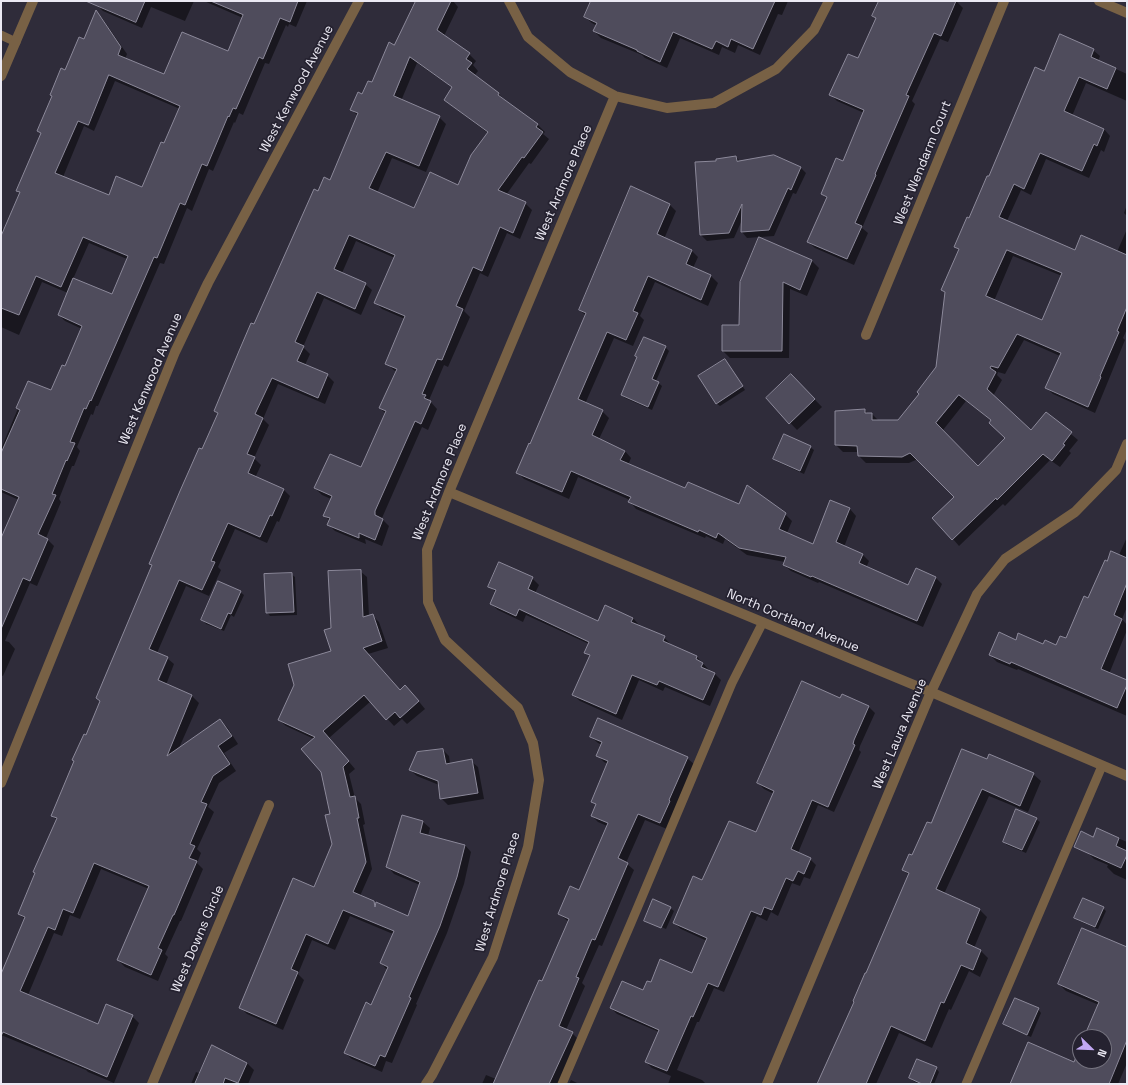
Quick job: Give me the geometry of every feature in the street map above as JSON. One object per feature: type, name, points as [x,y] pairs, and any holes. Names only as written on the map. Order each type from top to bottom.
[{"type":"street","points":[[1,76],[34,1]]},
{"type":"street","name":"West Kenwood Avenue","points":[[1,783],[175,352],[208,284],[359,1]]},
{"type":"street","points":[[510,1],[528,37],[570,72],[615,96],[667,108],[714,103],[776,69],[814,30],[829,1]]},
{"type":"street","name":"West Wendarm Court","points":[[866,335],[1004,1]]},
{"type":"street","points":[[1099,1],[1127,13]]},
{"type":"street","name":"West Ardmore Place","points":[[426,1084],[493,957],[528,847],[539,780],[533,743],[518,708],[444,640],[428,602],[427,550],[449,492],[615,96]]},
{"type":"street","name":"West Laura Avenue","points":[[767,1084],[931,692],[977,594],[1005,559],[1075,512],[1116,470],[1127,444]]},
{"type":"street","name":"North Cortland Avenue","points":[[449,492],[931,692],[1127,776]]},
{"type":"street","name":"West Downs Circle","points":[[152,1084],[269,805]]},
{"type":"lane","points":[[1,34],[16,42]]},
{"type":"lane","points":[[562,1084],[632,924],[732,683],[763,622]]},
{"type":"lane","points":[[966,1084],[1102,766]]},
{"type":"building","points":[[86,1],[145,1],[136,22]]},
{"type":"building","points":[[211,1],[298,1],[290,22],[280,18],[263,59],[259,57],[236,109],[233,108],[229,117],[228,116],[207,166],[202,164],[185,205],[180,203],[157,258],[154,257],[91,401],[90,400],[86,409],[84,408],[70,442],[75,443],[67,461],[66,460],[52,494],[56,495],[38,534],[48,539],[30,581],[23,578],[1,629],[1,538],[19,497],[1,489],[1,453],[20,410],[16,408],[28,381],[51,390],[62,365],[65,366],[82,326],[58,315],[73,278],[112,294],[128,256],[83,237],[61,287],[36,276],[19,315],[1,308],[1,236],[20,192],[16,191],[41,133],[37,131],[52,96],[50,95],[61,68],[65,70],[79,37],[84,39],[96,10],[121,47],[118,55],[164,74],[182,32],[228,51],[243,15]],"holes":[[[109,75],[180,106],[164,143],[161,142],[142,187],[116,176],[109,195],[55,173],[78,121],[88,125]]]},
{"type":"building","points":[[416,1],[451,1],[437,30],[470,53],[466,59],[472,63],[467,69],[499,93],[498,95],[538,124],[536,127],[543,132],[524,158],[522,157],[498,190],[526,202],[513,233],[500,227],[482,271],[473,267],[456,306],[463,309],[442,360],[437,359],[422,394],[426,395],[424,398],[431,401],[421,424],[415,421],[375,511],[375,515],[383,519],[375,540],[359,533],[359,538],[327,525],[330,518],[323,516],[332,496],[314,488],[330,454],[361,467],[386,411],[379,408],[397,369],[385,364],[405,316],[374,303],[395,255],[349,235],[334,269],[366,283],[355,309],[317,292],[295,342],[304,346],[297,361],[328,374],[318,398],[272,378],[255,414],[263,418],[247,454],[255,457],[248,473],[284,489],[272,516],[270,515],[260,537],[228,523],[211,561],[215,562],[202,590],[179,580],[149,649],[168,657],[158,680],[192,695],[167,756],[220,719],[232,736],[218,746],[230,764],[213,776],[201,802],[207,804],[190,844],[195,846],[189,858],[197,861],[158,948],[162,950],[151,975],[117,960],[149,886],[94,863],[73,913],[63,909],[55,930],[48,927],[20,991],[98,1024],[106,1004],[133,1015],[107,1077],[3,1032],[1,1036],[1,974],[25,917],[18,914],[35,873],[33,872],[57,818],[51,816],[74,761],[72,760],[84,734],[86,735],[100,701],[96,698],[152,565],[149,564],[199,448],[202,449],[218,413],[214,411],[239,351],[251,323],[254,324],[314,189],[318,191],[324,177],[330,180],[358,113],[350,110],[358,92],[362,94],[368,81],[372,82],[389,42],[394,45]],"holes":[[[410,57],[452,87],[444,100],[488,132],[471,155],[458,185],[430,172],[414,208],[369,188],[386,152],[419,166],[440,116],[394,96]]]},
{"type":"building","points":[[591,1],[775,1],[753,49],[731,39],[728,47],[716,41],[712,49],[673,32],[660,62],[637,50],[593,31],[597,23],[584,17]]},
{"type":"building","points":[[879,1],[956,1],[941,36],[934,33],[906,95],[909,96],[855,223],[862,226],[847,259],[807,242],[827,197],[821,194],[836,158],[843,161],[864,110],[829,95],[848,54],[858,58],[876,18],[872,16]]},
{"type":"building","points":[[1060,34],[1094,49],[1091,57],[1116,68],[1107,89],[1079,77],[1064,111],[1104,129],[1097,146],[1094,144],[1082,171],[1040,153],[1024,189],[1014,184],[999,217],[1075,250],[1081,235],[1127,255],[1127,307],[1117,331],[1119,332],[1088,407],[1045,388],[1061,353],[1017,334],[998,368],[991,366],[990,368],[996,372],[987,389],[1031,430],[1046,412],[1072,432],[1063,444],[1065,445],[1052,461],[1043,454],[997,500],[996,498],[952,540],[932,518],[954,497],[910,453],[902,457],[858,456],[857,446],[835,445],[835,411],[865,409],[865,413],[872,413],[872,420],[898,420],[919,394],[917,392],[936,367],[945,292],[941,290],[959,249],[954,247],[967,217],[969,218],[987,176],[989,176],[1035,67],[1044,71]],"holes":[[[1007,250],[1062,273],[1042,320],[986,296]],[[959,395],[991,420],[989,423],[1005,438],[978,466],[936,423]]]},
{"type":"building","points":[[774,155],[801,167],[791,190],[788,188],[769,230],[741,232],[742,204],[729,233],[700,235],[695,162],[716,161],[716,159],[736,156],[737,161]]},
{"type":"building","points":[[631,186],[670,204],[657,234],[692,250],[686,264],[711,275],[701,300],[648,276],[633,311],[638,313],[626,340],[607,332],[578,399],[603,410],[592,435],[625,451],[620,460],[685,488],[688,482],[739,504],[747,485],[786,513],[779,529],[813,544],[830,500],[850,508],[836,542],[863,554],[859,563],[908,585],[916,568],[936,577],[917,621],[783,565],[786,557],[739,548],[718,533],[716,538],[699,530],[698,532],[628,502],[631,497],[571,471],[562,492],[516,473],[529,443],[530,444],[586,313],[579,310]]},
{"type":"building","points":[[759,237],[812,260],[800,290],[783,282],[782,351],[722,351],[722,325],[739,325],[740,282]]},
{"type":"building","points":[[644,337],[666,346],[652,379],[659,382],[648,407],[621,395],[637,357],[635,356]]},
{"type":"building","points":[[725,359],[743,386],[716,404],[698,376]]},
{"type":"building","points":[[791,374],[815,399],[789,424],[766,398]]},
{"type":"building","points":[[784,434],[811,446],[800,471],[773,459]]},
{"type":"building","points":[[1111,551],[1127,558],[1127,583],[1114,615],[1122,619],[1101,669],[1127,680],[1127,685],[1117,708],[1011,662],[1010,664],[989,655],[999,632],[1016,640],[1018,633],[1043,644],[1045,640],[1056,645],[1060,636],[1066,638],[1084,596],[1088,598],[1105,560],[1107,561]]},
{"type":"building","points":[[499,562],[533,577],[528,589],[598,621],[605,605],[633,618],[631,622],[665,636],[663,641],[697,656],[696,659],[703,663],[701,667],[715,673],[703,700],[659,681],[657,685],[632,675],[616,714],[572,695],[590,655],[584,653],[589,642],[519,609],[516,616],[490,604],[496,590],[488,587]]},
{"type":"building","points":[[361,570],[363,617],[373,614],[382,641],[363,648],[400,690],[405,685],[419,701],[400,718],[395,712],[386,720],[364,695],[323,731],[349,761],[343,767],[350,797],[355,796],[359,818],[357,818],[366,862],[353,892],[374,901],[375,907],[376,902],[408,916],[420,882],[386,867],[402,815],[423,821],[420,833],[465,845],[457,877],[440,926],[409,997],[411,998],[385,1057],[380,1055],[375,1066],[344,1053],[366,1002],[371,1005],[388,967],[380,963],[394,931],[343,910],[328,944],[306,934],[291,969],[298,972],[276,1024],[239,1008],[293,878],[314,887],[332,844],[325,815],[330,814],[321,772],[301,749],[315,737],[278,720],[294,685],[288,664],[331,651],[324,630],[331,628],[328,571]]},
{"type":"building","points":[[292,573],[294,612],[266,613],[264,574]]},
{"type":"building","points":[[218,581],[241,591],[231,614],[228,613],[221,629],[201,620]]},
{"type":"building","points":[[802,681],[840,698],[842,694],[869,706],[854,740],[853,744],[855,745],[828,807],[812,800],[791,849],[811,858],[804,874],[798,871],[793,881],[786,878],[772,910],[764,907],[761,915],[751,911],[718,987],[708,983],[693,1017],[691,1016],[667,1071],[645,1062],[659,1030],[610,1008],[622,981],[643,990],[647,981],[651,982],[660,959],[692,973],[707,938],[673,923],[693,876],[702,880],[729,821],[756,832],[774,791],[757,783]]},
{"type":"building","points":[[598,718],[688,757],[660,823],[638,814],[618,858],[628,863],[595,940],[592,939],[576,977],[579,978],[559,1026],[573,1032],[549,1084],[493,1084],[539,980],[542,981],[569,919],[558,914],[570,886],[579,890],[608,823],[591,816],[596,804],[591,802],[608,761],[596,756],[602,742],[590,737]]},
{"type":"building","points":[[443,749],[446,764],[472,759],[478,793],[440,799],[438,781],[409,770],[417,752]]},
{"type":"building","points":[[962,749],[987,759],[989,754],[1034,773],[1020,806],[982,789],[936,889],[980,909],[966,943],[981,950],[973,970],[961,965],[944,1003],[941,1002],[925,1041],[891,1026],[866,1084],[817,1084],[909,873],[902,870],[909,854],[912,855],[927,822],[931,823]]},
{"type":"building","points":[[1016,809],[1037,818],[1022,850],[1003,842]]},
{"type":"building","points":[[1097,828],[1119,838],[1116,846],[1127,851],[1127,855],[1121,868],[1074,847],[1081,831],[1093,837]]},
{"type":"building","points":[[1083,898],[1104,907],[1095,927],[1074,918]]},
{"type":"building","points":[[653,899],[671,907],[661,928],[644,921]]},
{"type":"building","points":[[1082,928],[1127,947],[1127,1040],[1109,1084],[1010,1084],[1028,1042],[1072,1061],[1072,1069],[1112,1069],[1112,1029],[1087,1029],[1099,1002],[1058,984]]},
{"type":"building","points":[[1015,998],[1039,1008],[1027,1035],[1003,1024]]},
{"type":"building","points":[[212,1045],[247,1063],[238,1083],[225,1078],[223,1084],[195,1084]]},
{"type":"building","points":[[917,1059],[937,1067],[930,1084],[922,1084],[909,1078]]}]
